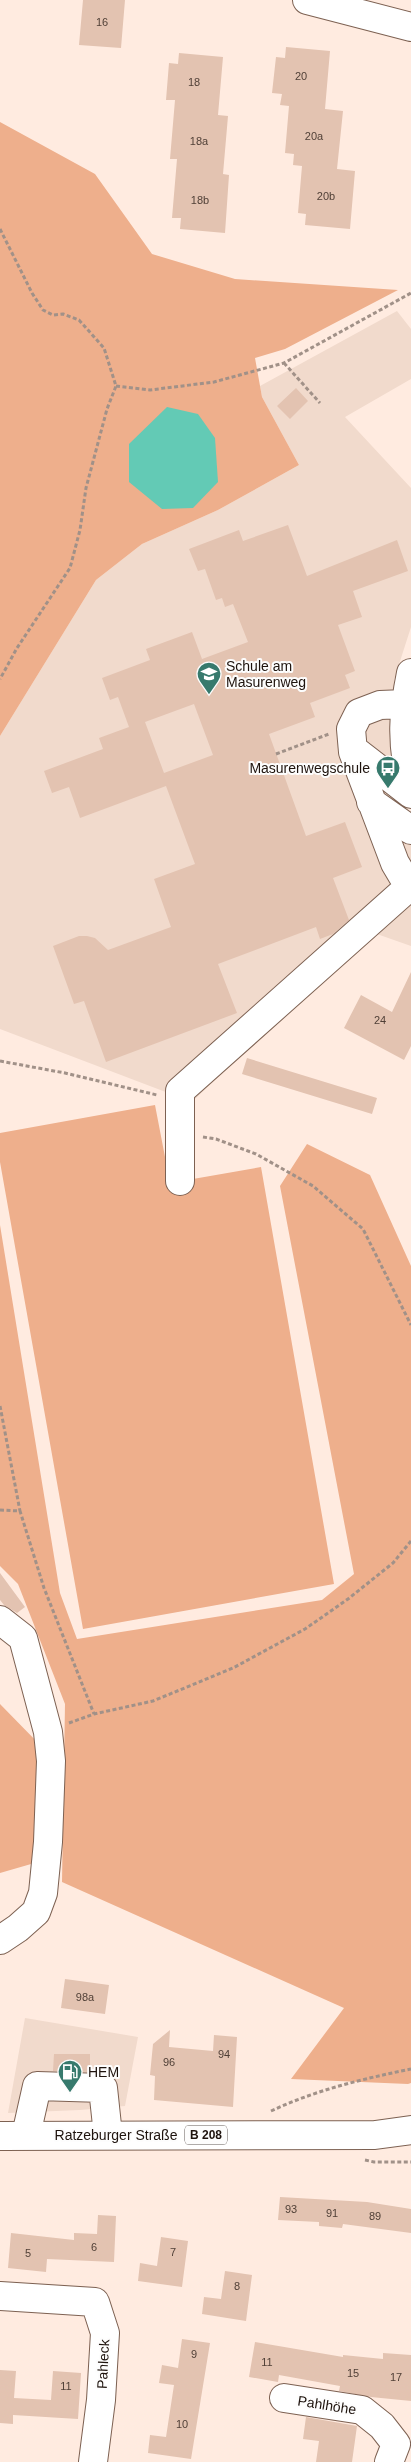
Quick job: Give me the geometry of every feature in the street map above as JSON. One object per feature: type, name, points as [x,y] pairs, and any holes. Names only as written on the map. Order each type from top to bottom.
[{"type":"street","points":[[307,0],[411,27]]},
{"type":"street","points":[[410,783],[404,744],[405,704],[411,673]]},
{"type":"street","points":[[345,737],[359,713],[380,705],[405,704]]},
{"type":"street","points":[[180,1181],[180,1091],[407,873],[383,833],[363,777],[345,737]]},
{"type":"street","points":[[345,737],[410,783]]},
{"type":"street","points":[[363,777],[411,812]]},
{"type":"street","points":[[372,802],[411,830]]},
{"type":"street","points":[[0,1620],[23,1638],[48,1732],[51,1761],[48,1842],[43,1893],[36,1912],[0,1940]]},
{"type":"street","points":[[13,2135],[37,2086],[103,2088],[108,2134]]},
{"type":"street","name":"Ratzeburger Straße","points":[[13,2135],[375,2135],[411,2130]]},
{"type":"street","name":"Pahleck","points":[[0,2296],[95,2302],[105,2333],[101,2400],[93,2462]]},
{"type":"street","name":"Pahlhöhe","points":[[284,2398],[362,2410],[382,2426],[396,2444],[389,2462]]},
{"type":"path","points":[[0,229],[32,293],[43,310],[53,316],[63,314],[78,320],[104,348],[116,386],[107,409],[86,488],[80,530],[70,568],[17,648],[0,679]]},
{"type":"path","points":[[116,386],[150,390],[214,382],[284,363],[411,293]]},
{"type":"path","points":[[284,363],[320,403]]},
{"type":"path","points":[[276,754],[345,737]]},
{"type":"path","points":[[0,1061],[65,1073],[155,1094],[180,1108]]},
{"type":"path","points":[[180,1135],[216,1139],[248,1151],[313,1186],[363,1229],[411,1325]]},
{"type":"path","points":[[0,1406],[20,1511],[44,1588],[94,1714],[153,1700],[233,1668],[305,1629],[348,1599],[393,1563],[411,1541]]},
{"type":"path","points":[[0,1510],[20,1511]]},
{"type":"path","points":[[266,2113],[306,2095],[365,2078],[411,2069]]},
{"type":"shaded area","points":[[0,122],[95,174],[152,254],[235,279],[398,290],[285,349],[255,358],[262,397],[299,465],[218,510],[142,544],[96,580],[0,736]]},
{"type":"shaded area","name":"Schule am Masurenweg","points":[[397,311],[411,329],[411,379],[345,417],[411,488],[411,627],[394,680],[393,710],[406,803],[411,817],[411,946],[374,933],[317,981],[192,1102],[0,1029],[0,736],[96,580],[142,544],[218,510],[299,465],[262,397],[260,386]]},
{"type":"shaded area","points":[[155,1105],[170,1183],[261,1167],[334,1584],[83,1629],[0,1162],[0,1133]]},
{"type":"shaded area","points":[[307,1144],[370,1175],[411,1266],[411,2083],[408,2084],[291,2079],[344,2008],[62,1882],[65,1704],[18,1584],[0,1566],[0,1225],[60,1593],[77,1639],[322,1600],[354,1574],[280,1186]]},
{"type":"shaded area","points":[[0,1704],[43,1748],[38,1862],[0,1873]]},
{"type":"shaded area","points":[[25,2018],[138,2037],[125,2106],[8,2113]]},
{"type":"water","points":[[167,407],[198,414],[215,438],[218,482],[193,508],[162,509],[129,482],[129,444]]},
{"type":"building","points":[[83,0],[125,0],[121,48],[79,45]]},
{"type":"building","points":[[286,47],[330,51],[325,109],[343,111],[337,169],[355,171],[350,229],[305,225],[306,214],[298,213],[302,166],[293,165],[294,154],[285,153],[289,106],[280,105],[282,94],[272,93],[276,57],[285,58]]},
{"type":"building","points":[[179,53],[223,57],[218,115],[228,116],[223,174],[229,175],[225,233],[180,229],[181,218],[172,218],[177,159],[170,159],[175,100],[166,100],[169,63],[178,64]]},
{"type":"building","points":[[296,388],[308,401],[290,419],[277,406]]},
{"type":"building","points":[[288,525],[307,576],[397,540],[408,571],[353,591],[362,617],[338,625],[355,671],[345,675],[350,688],[310,703],[315,717],[269,734],[306,836],[345,822],[362,867],[333,878],[349,920],[333,934],[320,939],[316,927],[218,964],[237,1013],[106,1062],[84,1001],[74,1004],[53,946],[79,936],[87,936],[95,938],[108,950],[171,927],[154,879],[195,864],[166,786],[80,818],[69,787],[52,793],[44,771],[103,749],[99,738],[129,727],[118,697],[110,700],[102,678],[150,660],[146,649],[192,632],[202,659],[248,642],[233,604],[225,607],[222,598],[216,600],[205,569],[198,571],[189,549],[239,530],[243,541]],"holes":[[[194,704],[213,755],[164,773],[145,722]]]},
{"type":"building","points":[[411,972],[411,1046],[404,1060],[344,1028],[361,995],[392,1012]]},
{"type":"building","points":[[247,1058],[377,1098],[372,1114],[242,1074]]},
{"type":"building","points":[[0,1573],[25,1607],[17,1613],[4,1605],[0,1600]]},
{"type":"building","points":[[65,1979],[109,1985],[105,2014],[61,2008]]},
{"type":"building","points":[[170,2030],[169,2047],[213,2051],[214,2035],[237,2037],[233,2107],[154,2100],[155,2076],[150,2075],[153,2044]]},
{"type":"building","points":[[54,2054],[90,2054],[90,2072],[53,2071]]},
{"type":"building","points":[[280,2197],[367,2202],[411,2209],[411,2233],[343,2224],[342,2228],[319,2226],[319,2222],[278,2220]]},
{"type":"building","points":[[98,2215],[116,2216],[114,2262],[47,2259],[46,2272],[8,2268],[11,2233],[74,2240],[74,2233],[97,2234]]},
{"type":"building","points":[[161,2237],[188,2241],[182,2287],[138,2281],[140,2263],[157,2266]]},
{"type":"building","points":[[225,2271],[252,2275],[246,2321],[202,2314],[204,2297],[221,2299]]},
{"type":"building","points":[[182,2339],[210,2343],[191,2459],[148,2453],[150,2435],[166,2437],[174,2385],[159,2383],[162,2365],[178,2368]]},
{"type":"building","points":[[255,2342],[343,2357],[343,2355],[383,2359],[383,2353],[411,2355],[411,2401],[371,2397],[339,2391],[340,2386],[279,2375],[278,2382],[249,2377]]},
{"type":"building","points":[[0,2370],[16,2371],[14,2398],[51,2400],[53,2371],[81,2373],[78,2419],[13,2415],[13,2424],[0,2423]]},
{"type":"building","points":[[306,2417],[357,2426],[352,2462],[316,2462],[319,2441],[303,2439]]},
{"type":"place","name":"Schule am Masurenweg","points":[[209,695]]},
{"type":"place","name":"Masurenwegschule","points":[[388,789]]},
{"type":"place","name":"HEM","points":[[70,2093]]}]
